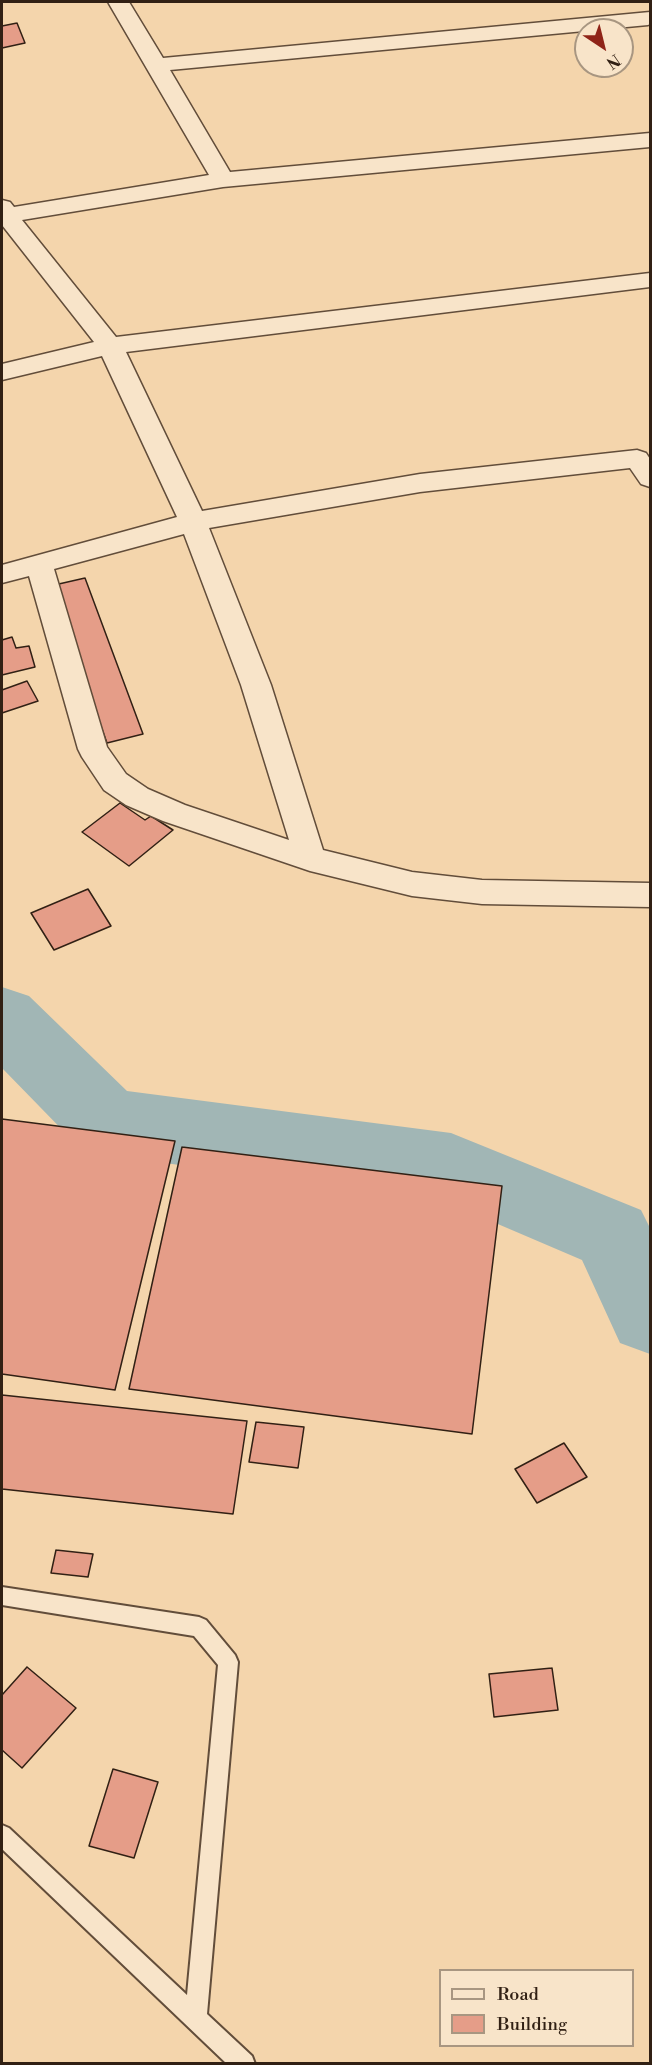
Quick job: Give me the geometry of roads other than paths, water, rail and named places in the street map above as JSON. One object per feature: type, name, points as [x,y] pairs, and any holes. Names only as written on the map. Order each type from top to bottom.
[{"type":"street","points":[[119,2],[224,180]]},
{"type":"street","points":[[156,65],[648,14]]},
{"type":"street","points":[[3,212],[224,180],[651,140]]},
{"type":"street","points":[[3,212],[110,346],[193,522],[256,685],[310,859]]},
{"type":"street","points":[[2,372],[110,346],[651,280]]},
{"type":"street","points":[[2,574],[193,522],[420,483],[646,464]]},
{"type":"street","points":[[39,564],[93,749],[115,782],[138,797],[174,813],[310,859],[412,884],[482,892],[651,895]]},
{"type":"lane","points":[[2,1596],[199,1627],[228,1662],[196,2019]]},
{"type":"lane","points":[[2,1835],[244,2064]]},
{"type":"waterway","points":[[2,1018],[106,1122],[451,1168],[612,1235],[650,1316]]}]
